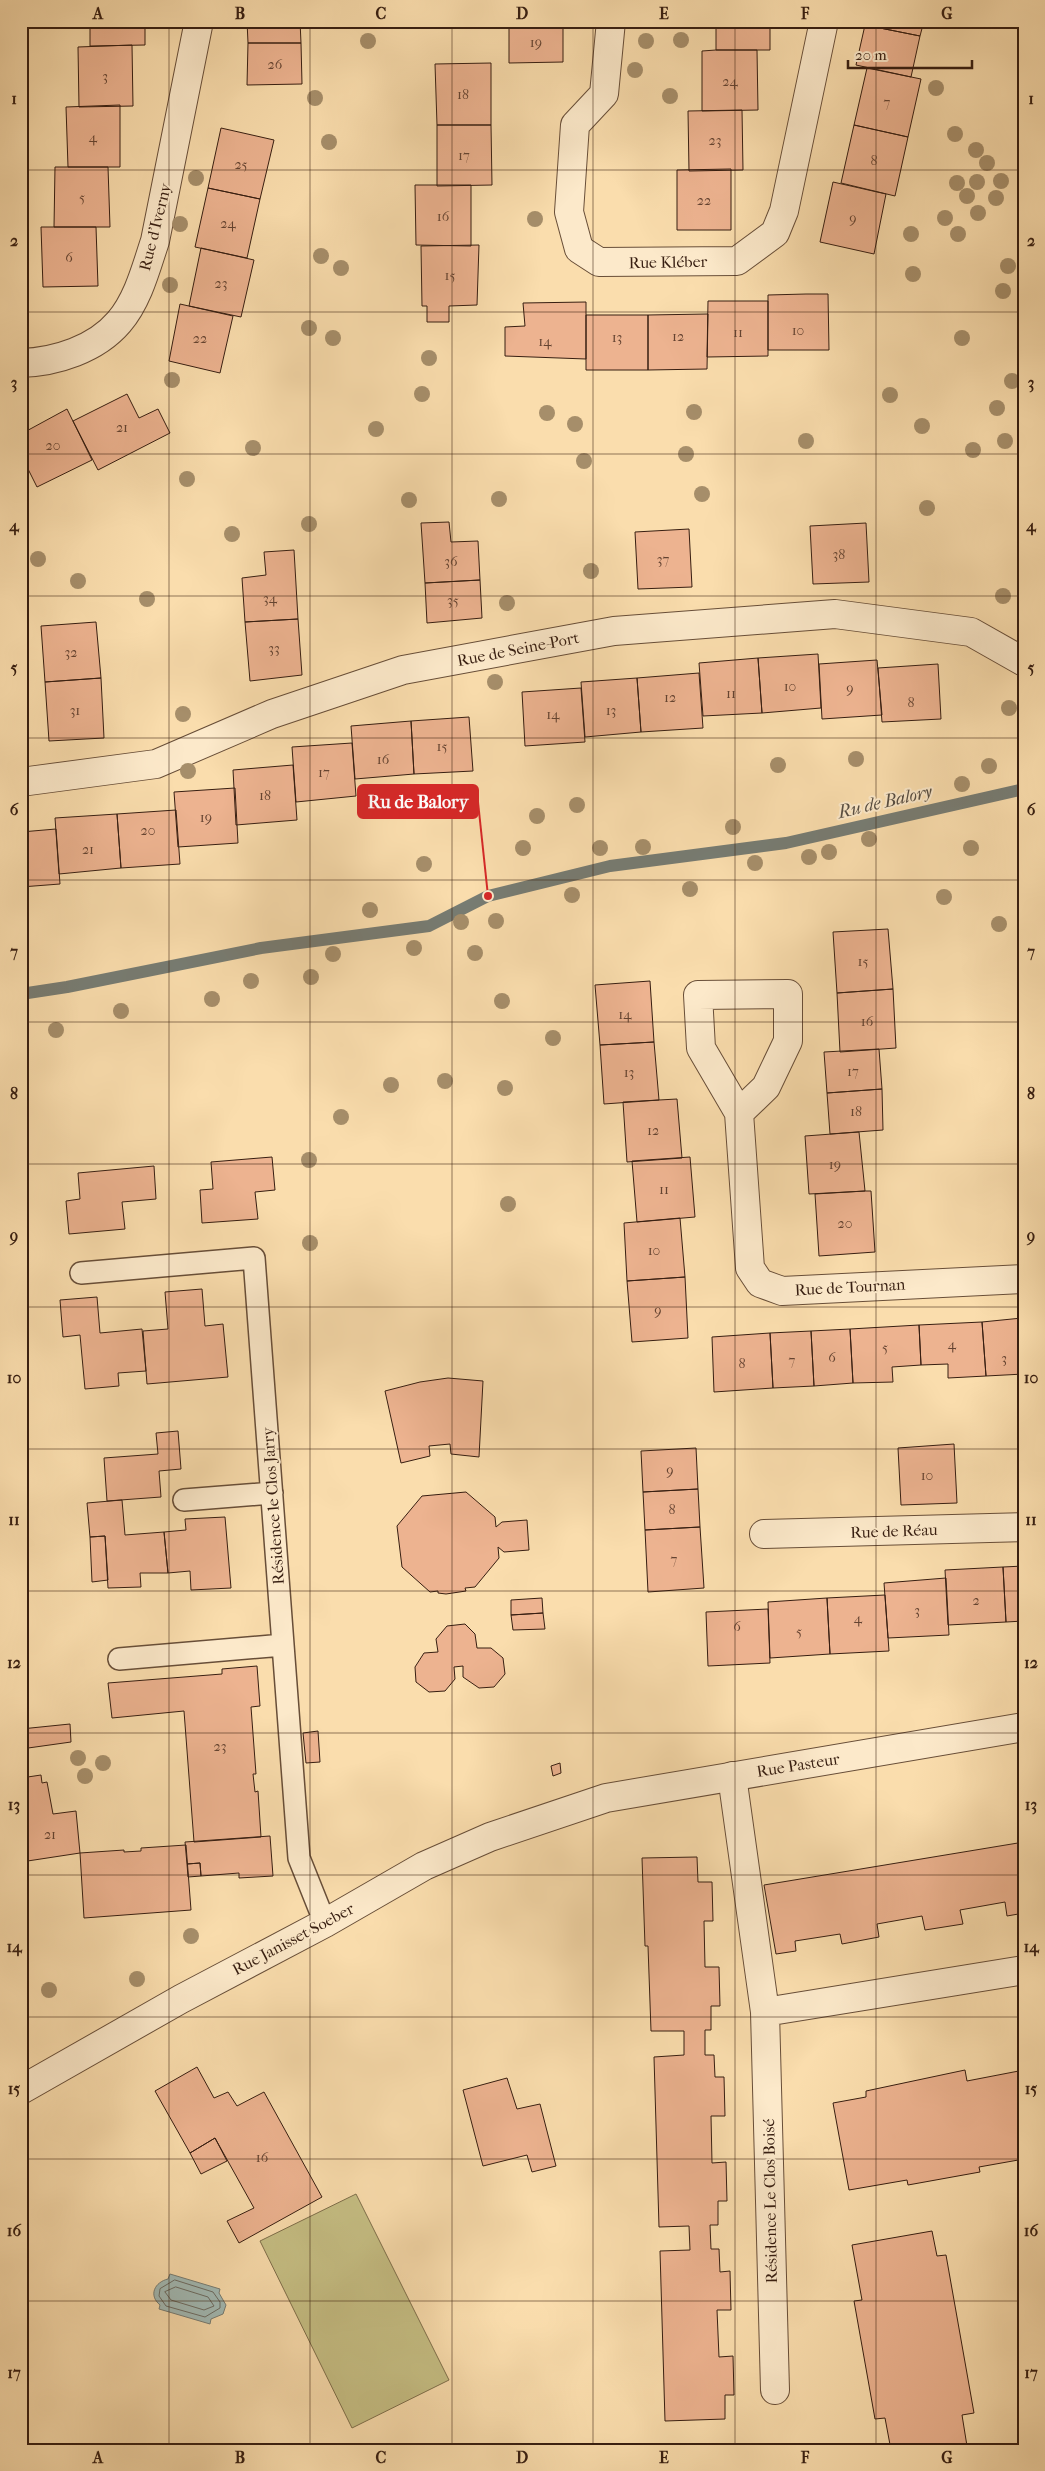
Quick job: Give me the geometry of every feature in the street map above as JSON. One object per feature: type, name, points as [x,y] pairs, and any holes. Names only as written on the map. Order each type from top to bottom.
[{"type":"street","name":"Rue d'Iverny","points":[[21,363],[68,355],[100,338],[119,322],[133,299],[145,274],[155,241],[199,21]]},
{"type":"street","name":"Rue Kléber","points":[[611,21],[604,94],[575,125],[569,212],[579,249],[599,262],[737,261],[776,233],[784,211],[824,21]]},
{"type":"street","name":"Rue de Seine-Port","points":[[21,782],[156,764],[272,714],[403,670],[614,631],[835,614],[971,632],[1024,662]]},
{"type":"street","name":"Rue de Tournan","points":[[738,1113],[766,1087],[788,1041],[788,994],[698,995],[701,1048],[738,1113],[750,1268],[760,1283],[782,1291],[1024,1279]]},
{"type":"street","name":"Rue de Réau","points":[[764,1534],[1024,1527]]},
{"type":"street","name":"Rue Pasteur","points":[[574,1808],[606,1798],[1024,1727]]},
{"type":"street","name":"Résidence Le Clos Boisé","points":[[732,1776],[765,2012],[775,2390]]},
{"type":"street","name":"Rue Janisset Soeber","points":[[21,2090],[181,1999],[325,1923],[424,1866],[490,1837],[574,1808]]},
{"type":"street","points":[[765,2012],[1024,1970]]},
{"type":"lane","name":"Résidence le Clos Jarry","points":[[80,1273],[254,1258],[299,1858],[325,1923]]},
{"type":"lane","points":[[184,1500],[272,1493]]},
{"type":"lane","points":[[119,1659],[283,1645]]},
{"type":"shaded area","points":[[356,2194],[449,2380],[352,2428],[260,2241]]},
{"type":"water","points":[[170,2274],[220,2289],[219,2293],[226,2305],[223,2314],[211,2319],[210,2324],[159,2309],[160,2305],[154,2297],[155,2289],[160,2283],[168,2279]]},
{"type":"building","points":[[90,21],[145,21],[145,45],[90,46]]},
{"type":"building","points":[[247,21],[300,21],[301,43],[248,43]]},
{"type":"building","points":[[509,21],[563,21],[563,62],[509,63]]},
{"type":"building","points":[[716,21],[770,21],[770,50],[716,50]]},
{"type":"building","points":[[866,21],[924,21],[920,36],[865,25]]},
{"type":"building","points":[[865,25],[920,36],[911,77],[856,65]]},
{"type":"building","points":[[248,43],[301,43],[302,84],[247,85]]},
{"type":"building","points":[[132,45],[133,106],[79,107],[78,47]]},
{"type":"building","points":[[757,50],[758,110],[702,111],[702,51]]},
{"type":"building","points":[[491,63],[491,125],[437,125],[435,64]]},
{"type":"building","points":[[867,68],[921,79],[908,137],[854,125]]},
{"type":"building","points":[[120,105],[120,167],[68,167],[66,107]]},
{"type":"building","points":[[742,110],[743,170],[689,171],[688,111]]},
{"type":"building","points":[[437,125],[491,125],[492,185],[437,186]]},
{"type":"building","points":[[854,125],[908,137],[895,196],[841,183]]},
{"type":"building","points":[[221,128],[274,140],[260,199],[208,188]]},
{"type":"building","points":[[55,167],[108,167],[110,227],[54,227]]},
{"type":"building","points":[[731,169],[731,230],[677,230],[677,170]]},
{"type":"building","points":[[833,182],[886,194],[874,254],[820,242]]},
{"type":"building","points":[[415,185],[471,185],[471,246],[416,245]]},
{"type":"building","points":[[208,188],[260,199],[247,258],[195,247]]},
{"type":"building","points":[[41,227],[96,227],[98,286],[43,287]]},
{"type":"building","points":[[479,245],[477,305],[449,306],[449,322],[427,322],[427,306],[422,306],[421,246]]},
{"type":"building","points":[[201,248],[254,260],[241,317],[189,306]]},
{"type":"building","points":[[828,294],[829,350],[768,350],[768,295]]},
{"type":"building","points":[[708,301],[768,301],[768,356],[707,357]]},
{"type":"building","points":[[586,302],[586,359],[505,356],[505,327],[525,326],[523,303]]},
{"type":"building","points":[[180,304],[233,316],[220,373],[169,361]]},
{"type":"building","points":[[708,314],[707,369],[648,370],[648,315]]},
{"type":"building","points":[[586,315],[648,315],[648,370],[586,370]]},
{"type":"building","points":[[127,394],[139,418],[158,409],[170,433],[98,470],[73,421]]},
{"type":"building","points":[[67,409],[92,460],[37,487],[21,455],[21,434]]},
{"type":"building","points":[[449,522],[451,542],[478,541],[480,580],[425,583],[421,523]]},
{"type":"building","points":[[866,523],[869,582],[813,584],[810,526]]},
{"type":"building","points":[[689,529],[692,587],[638,589],[635,532]]},
{"type":"building","points":[[294,550],[298,619],[245,622],[242,578],[266,575],[264,552]]},
{"type":"building","points":[[480,580],[482,618],[427,623],[425,583]]},
{"type":"building","points":[[298,619],[302,675],[250,681],[245,622]]},
{"type":"building","points":[[96,622],[101,678],[45,682],[41,626]]},
{"type":"building","points":[[818,654],[821,708],[762,713],[758,658]]},
{"type":"building","points":[[758,658],[762,713],[703,716],[699,663]]},
{"type":"building","points":[[877,660],[882,715],[822,719],[819,664]]},
{"type":"building","points":[[938,664],[941,719],[882,722],[878,668]]},
{"type":"building","points":[[699,673],[703,728],[641,732],[637,678]]},
{"type":"building","points":[[101,678],[104,738],[49,741],[45,682]]},
{"type":"building","points":[[637,678],[641,732],[585,737],[581,682]]},
{"type":"building","points":[[581,688],[585,742],[525,746],[522,692]]},
{"type":"building","points":[[469,717],[473,771],[414,774],[411,721]]},
{"type":"building","points":[[411,721],[414,774],[355,779],[351,726]]},
{"type":"building","points":[[352,743],[356,796],[296,802],[292,747]]},
{"type":"building","points":[[293,765],[297,820],[236,825],[233,770]]},
{"type":"building","points":[[235,788],[238,843],[178,847],[174,792]]},
{"type":"building","points":[[176,810],[180,864],[121,868],[117,814]]},
{"type":"building","points":[[117,814],[121,868],[59,874],[55,818]]},
{"type":"building","points":[[56,829],[60,884],[21,887],[21,832]]},
{"type":"building","points":[[888,929],[893,989],[837,993],[833,932]]},
{"type":"building","points":[[650,981],[654,1042],[600,1045],[595,985]]},
{"type":"building","points":[[893,989],[896,1048],[840,1052],[837,993]]},
{"type":"building","points":[[654,1042],[659,1100],[604,1104],[600,1045]]},
{"type":"building","points":[[879,1049],[882,1089],[827,1093],[824,1052]]},
{"type":"building","points":[[882,1089],[883,1130],[830,1134],[827,1093]]},
{"type":"building","points":[[677,1099],[682,1158],[627,1162],[623,1102]]},
{"type":"building","points":[[859,1132],[865,1191],[809,1194],[805,1136]]},
{"type":"building","points":[[272,1157],[275,1190],[255,1192],[258,1219],[202,1223],[200,1190],[213,1189],[211,1162]]},
{"type":"building","points":[[690,1157],[695,1217],[637,1222],[632,1161]]},
{"type":"building","points":[[154,1166],[156,1199],[122,1202],[125,1229],[69,1234],[66,1201],[80,1199],[78,1173]]},
{"type":"building","points":[[871,1191],[875,1252],[819,1256],[815,1194]]},
{"type":"building","points":[[680,1218],[685,1277],[627,1281],[624,1223]]},
{"type":"building","points":[[685,1277],[688,1338],[632,1342],[627,1281]]},
{"type":"building","points":[[202,1289],[205,1326],[223,1324],[228,1377],[147,1384],[143,1331],[168,1329],[165,1292]]},
{"type":"building","points":[[97,1297],[100,1333],[142,1329],[146,1371],[118,1373],[119,1386],[85,1389],[80,1335],[63,1337],[60,1300]]},
{"type":"building","points":[[1022,1318],[1024,1374],[986,1376],[982,1322]]},
{"type":"building","points":[[982,1322],[986,1376],[948,1378],[948,1364],[921,1365],[919,1325]]},
{"type":"building","points":[[919,1325],[921,1365],[892,1367],[893,1382],[853,1383],[850,1329]]},
{"type":"building","points":[[850,1329],[853,1383],[814,1386],[811,1331]]},
{"type":"building","points":[[811,1331],[814,1386],[773,1388],[770,1333]]},
{"type":"building","points":[[770,1333],[773,1388],[714,1392],[712,1337]]},
{"type":"building","points":[[448,1378],[483,1381],[479,1457],[451,1454],[450,1444],[429,1446],[430,1456],[401,1463],[385,1391],[420,1382]]},
{"type":"building","points":[[178,1431],[181,1469],[159,1471],[161,1497],[107,1501],[104,1458],[158,1454],[156,1433]]},
{"type":"building","points":[[954,1444],[957,1503],[901,1505],[898,1448]]},
{"type":"building","points":[[696,1448],[698,1489],[643,1492],[641,1451]]},
{"type":"building","points":[[698,1489],[700,1527],[645,1530],[643,1492]]},
{"type":"building","points":[[466,1492],[495,1517],[496,1527],[502,1522],[527,1520],[529,1550],[504,1552],[498,1547],[499,1558],[475,1587],[465,1588],[466,1591],[446,1594],[438,1593],[438,1591],[430,1592],[402,1567],[397,1526],[422,1496]]},
{"type":"building","points":[[122,1500],[125,1535],[164,1532],[168,1573],[140,1573],[141,1587],[108,1588],[105,1536],[90,1537],[87,1503]]},
{"type":"building","points":[[225,1517],[231,1588],[191,1590],[190,1571],[168,1573],[164,1532],[186,1530],[185,1519]]},
{"type":"building","points":[[700,1527],[704,1588],[648,1592],[645,1530]]},
{"type":"building","points":[[105,1536],[108,1580],[92,1582],[90,1537]]},
{"type":"building","points":[[1024,1566],[1024,1621],[1006,1622],[1003,1567]]},
{"type":"building","points":[[1003,1567],[1006,1622],[948,1625],[945,1570]]},
{"type":"building","points":[[946,1578],[949,1635],[888,1638],[884,1583]]},
{"type":"building","points":[[885,1595],[889,1651],[830,1654],[827,1598]]},
{"type":"building","points":[[542,1598],[543,1613],[511,1615],[511,1600]]},
{"type":"building","points":[[827,1598],[830,1654],[770,1658],[768,1602]]},
{"type":"building","points":[[768,1609],[770,1663],[708,1666],[706,1612]]},
{"type":"building","points":[[543,1613],[545,1629],[513,1630],[511,1615]]},
{"type":"building","points":[[465,1624],[475,1634],[477,1648],[491,1648],[503,1658],[505,1674],[494,1687],[479,1688],[463,1677],[463,1666],[454,1667],[455,1679],[445,1691],[429,1692],[416,1682],[415,1667],[424,1653],[438,1652],[436,1639],[447,1626]]},
{"type":"building","points":[[257,1666],[260,1706],[251,1707],[256,1774],[253,1774],[255,1792],[258,1791],[261,1837],[194,1842],[184,1711],[112,1718],[108,1683],[222,1674],[222,1669]]},
{"type":"building","points":[[70,1724],[71,1742],[21,1749],[21,1729]]},
{"type":"building","points":[[318,1731],[320,1762],[306,1763],[303,1733]]},
{"type":"building","points":[[560,1763],[561,1773],[553,1776],[551,1766]]},
{"type":"building","points":[[41,1775],[42,1783],[47,1782],[53,1814],[76,1811],[80,1853],[21,1862],[21,1778]]},
{"type":"building","points":[[270,1836],[273,1876],[239,1878],[239,1873],[201,1876],[200,1863],[187,1864],[185,1842]]},
{"type":"building","points":[[1024,1842],[1024,1913],[1007,1916],[1005,1902],[960,1910],[963,1924],[925,1930],[922,1916],[877,1924],[879,1937],[842,1944],[840,1934],[795,1941],[796,1951],[776,1954],[764,1885]]},
{"type":"building","points":[[186,1845],[191,1910],[84,1918],[80,1853],[124,1850],[124,1852],[141,1851],[141,1848]]},
{"type":"building","points":[[697,1857],[698,1882],[712,1882],[713,1921],[704,1921],[705,1967],[719,1967],[720,2006],[711,2006],[711,2030],[705,2030],[705,2055],[714,2055],[715,2077],[724,2077],[725,2116],[711,2116],[712,2163],[726,2162],[727,2201],[718,2201],[718,2225],[710,2225],[711,2249],[719,2249],[720,2272],[730,2271],[731,2310],[717,2310],[719,2357],[733,2356],[734,2395],[725,2395],[725,2419],[665,2421],[660,2251],[690,2250],[689,2226],[659,2227],[654,2057],[684,2055],[684,2031],[651,2031],[648,1946],[645,1946],[642,1858]]},
{"type":"building","points":[[200,1863],[201,1876],[188,1877],[187,1864]]},
{"type":"building","points":[[197,2067],[214,2098],[228,2092],[237,2106],[264,2092],[322,2197],[239,2243],[227,2221],[254,2208],[215,2138],[190,2153],[155,2091]]},
{"type":"building","points":[[965,2070],[967,2081],[1024,2070],[1024,2159],[979,2167],[980,2172],[908,2185],[907,2180],[849,2190],[833,2103],[866,2097],[866,2091]]},
{"type":"building","points":[[507,2078],[517,2109],[540,2104],[556,2166],[532,2172],[527,2155],[483,2166],[463,2090]]},
{"type":"building","points":[[215,2138],[227,2161],[201,2174],[190,2153]]},
{"type":"building","points":[[932,2231],[937,2256],[946,2255],[974,2413],[962,2415],[967,2446],[947,2450],[891,2450],[885,2418],[875,2419],[854,2301],[862,2300],[852,2245]]},
{"type":"waterway","name":"Ru de Balory","points":[[21,994],[67,987],[261,948],[429,926],[488,896],[610,866],[786,843],[1024,789]]},
{"type":"place","name":"Ru de Balory","points":[[488,896]]}]
